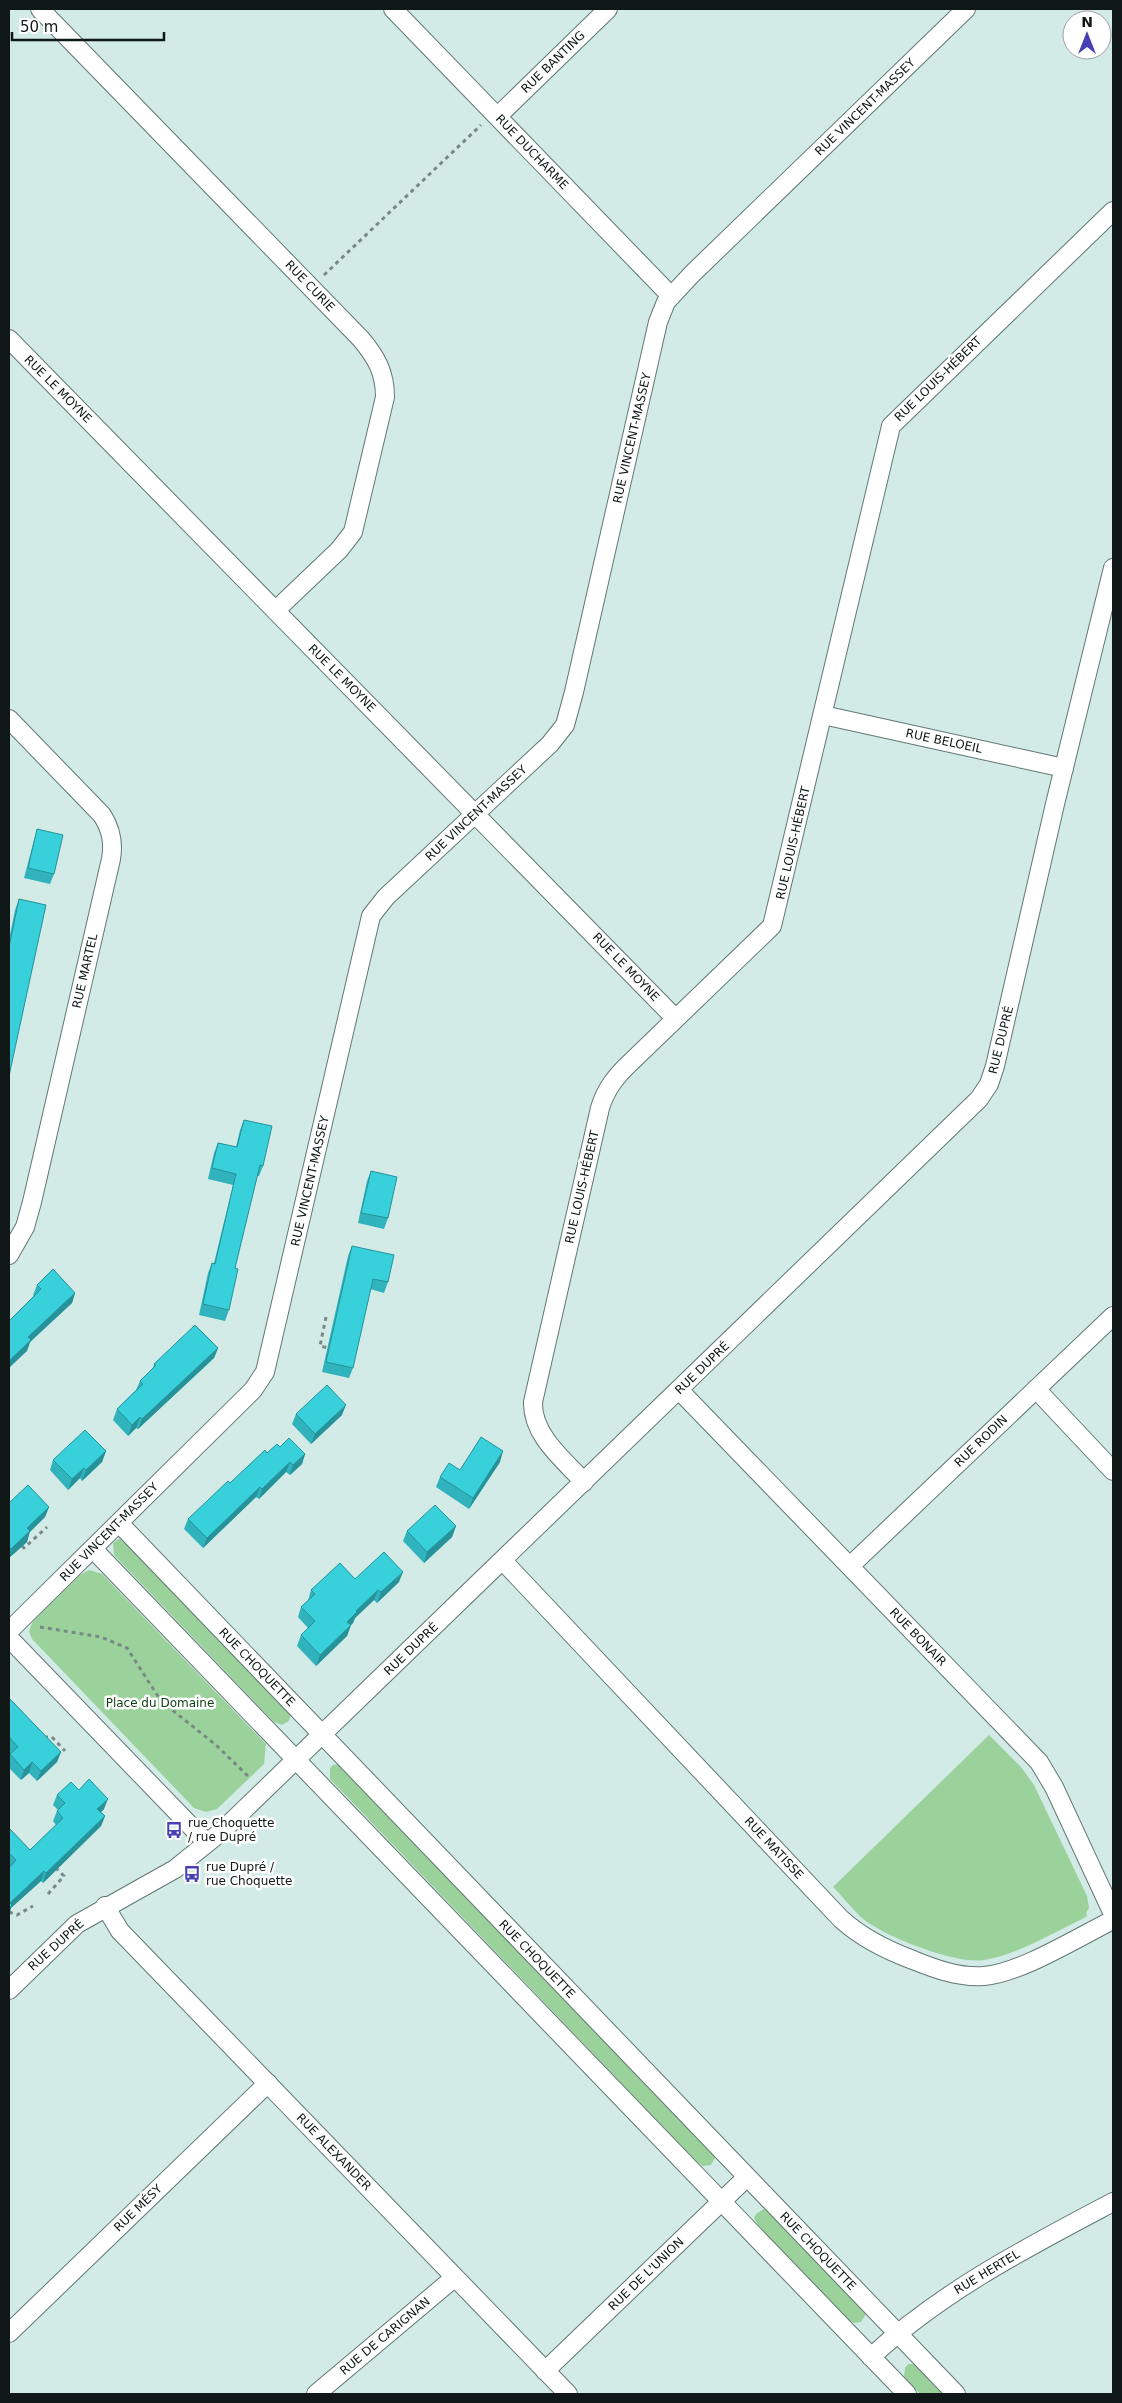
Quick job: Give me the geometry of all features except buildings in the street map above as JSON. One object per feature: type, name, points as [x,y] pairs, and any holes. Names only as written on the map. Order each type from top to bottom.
[{"type":"street","name":"RUE CURIE","points":[[40,9],[361,338],[380,365],[385,397],[360,510],[352,532],[339,550],[276,610]]},
{"type":"street","name":"RUE DUCHARME","points":[[393,9],[671,296]]},
{"type":"street","name":"RUE BANTING","points":[[498,116],[608,9]]},
{"type":"street","name":"RUE VINCENT-MASSEY","points":[[9,1631],[253,1390],[265,1372],[371,916],[386,897],[550,744],[561,732],[568,718],[658,322],[663,308],[671,296],[966,9]]},
{"type":"street","name":"RUE LOUIS-HÉBERT","points":[[584,1482],[538,1428],[533,1409],[534,1394],[603,1100],[614,1079],[772,926],[823,715],[883,452],[891,426],[1113,210]]},
{"type":"street","name":"RUE LE MOYNE","points":[[9,339],[676,1018]]},
{"type":"street","name":"RUE DUPRÉ","points":[[9,1990],[66,1934],[105,1906],[159,1878],[207,1843],[503,1561],[972,1107],[984,1092],[995,1066],[1064,768],[1113,568]]},
{"type":"street","name":"RUE BELOEIL","points":[[823,715],[1064,768]]},
{"type":"street","name":"RUE MARTEL","points":[[9,719],[102,815],[111,836],[112,851],[25,1227],[9,1254]]},
{"type":"street","name":"RUE RODIN","points":[[850,1566],[1113,1316]]},
{"type":"street","points":[[1036,1389],[1113,1471]]},
{"type":"street","name":"RUE BONAIR","points":[[679,1390],[1039,1762],[1054,1787],[1113,1914]]},
{"type":"street","name":"RUE CHOQUETTE","points":[[119,1523],[956,2394]]},
{"type":"street","points":[[93,1549],[907,2394]]},
{"type":"street","name":"RUE MATISSE","points":[[503,1561],[841,1919],[866,1939],[896,1954],[936,1968],[964,1975],[983,1976],[1015,1968],[1113,1920]]},
{"type":"street","points":[[9,1638],[207,1843]]},
{"type":"street","name":"RUE ALEXANDER","points":[[105,1906],[120,1931],[568,2394]]},
{"type":"street","name":"RUE MÉSY","points":[[9,2333],[268,2083]]},
{"type":"street","name":"RUE DE L'UNION","points":[[546,2371],[747,2177]]},
{"type":"street","name":"RUE HERTEL","points":[[871,2357],[923,2312],[974,2279],[1113,2202]]},
{"type":"street","name":"RUE DE CARIGNAN","points":[[316,2394],[454,2278]]},
{"type":"path","points":[[324,275],[482,124]]},
{"type":"path","points":[[326,1317],[320,1346],[328,1348]]},
{"type":"path","points":[[22,1546],[24,1548],[47,1527]]},
{"type":"path","points":[[34,1627],[102,1637],[127,1648],[161,1701],[216,1745],[250,1779]]},
{"type":"path","points":[[42,1739],[52,1736],[65,1750]]},
{"type":"path","points":[[48,1894],[64,1876],[57,1869]]},
{"type":"path","points":[[9,1912],[17,1914],[33,1906]]},
{"type":"green space","points":[[120,1538],[124,1539],[291,1713],[289,1721],[282,1725],[274,1722],[114,1555],[113,1543]]},
{"type":"green space","name":"Place du Domaine","points":[[89,1570],[102,1574],[266,1744],[264,1764],[217,1809],[206,1812],[194,1808],[32,1639],[29,1631],[33,1621],[80,1575]]},
{"type":"green space","points":[[989,1735],[1021,1767],[1034,1785],[1087,1896],[1089,1908],[1086,1913],[1087,1916],[1034,1943],[997,1957],[972,1960],[939,1954],[902,1941],[886,1933],[862,1918],[833,1887]]},
{"type":"green space","points":[[341,1764],[715,2153],[715,2158],[711,2165],[703,2166],[696,2161],[330,1779],[330,1768],[333,1765]]},
{"type":"green space","points":[[765,2208],[865,2310],[866,2314],[861,2322],[854,2323],[850,2321],[758,2225],[754,2218],[756,2214]]},
{"type":"green space","points":[[908,2364],[916,2364],[947,2394],[920,2394],[904,2376],[905,2368]]},
{"type":"place","name":"rue Choquette / rue Dupré","points":[[174,1830]]},
{"type":"place","name":"rue Dupré / rue Choquette","points":[[192,1874]]}]
